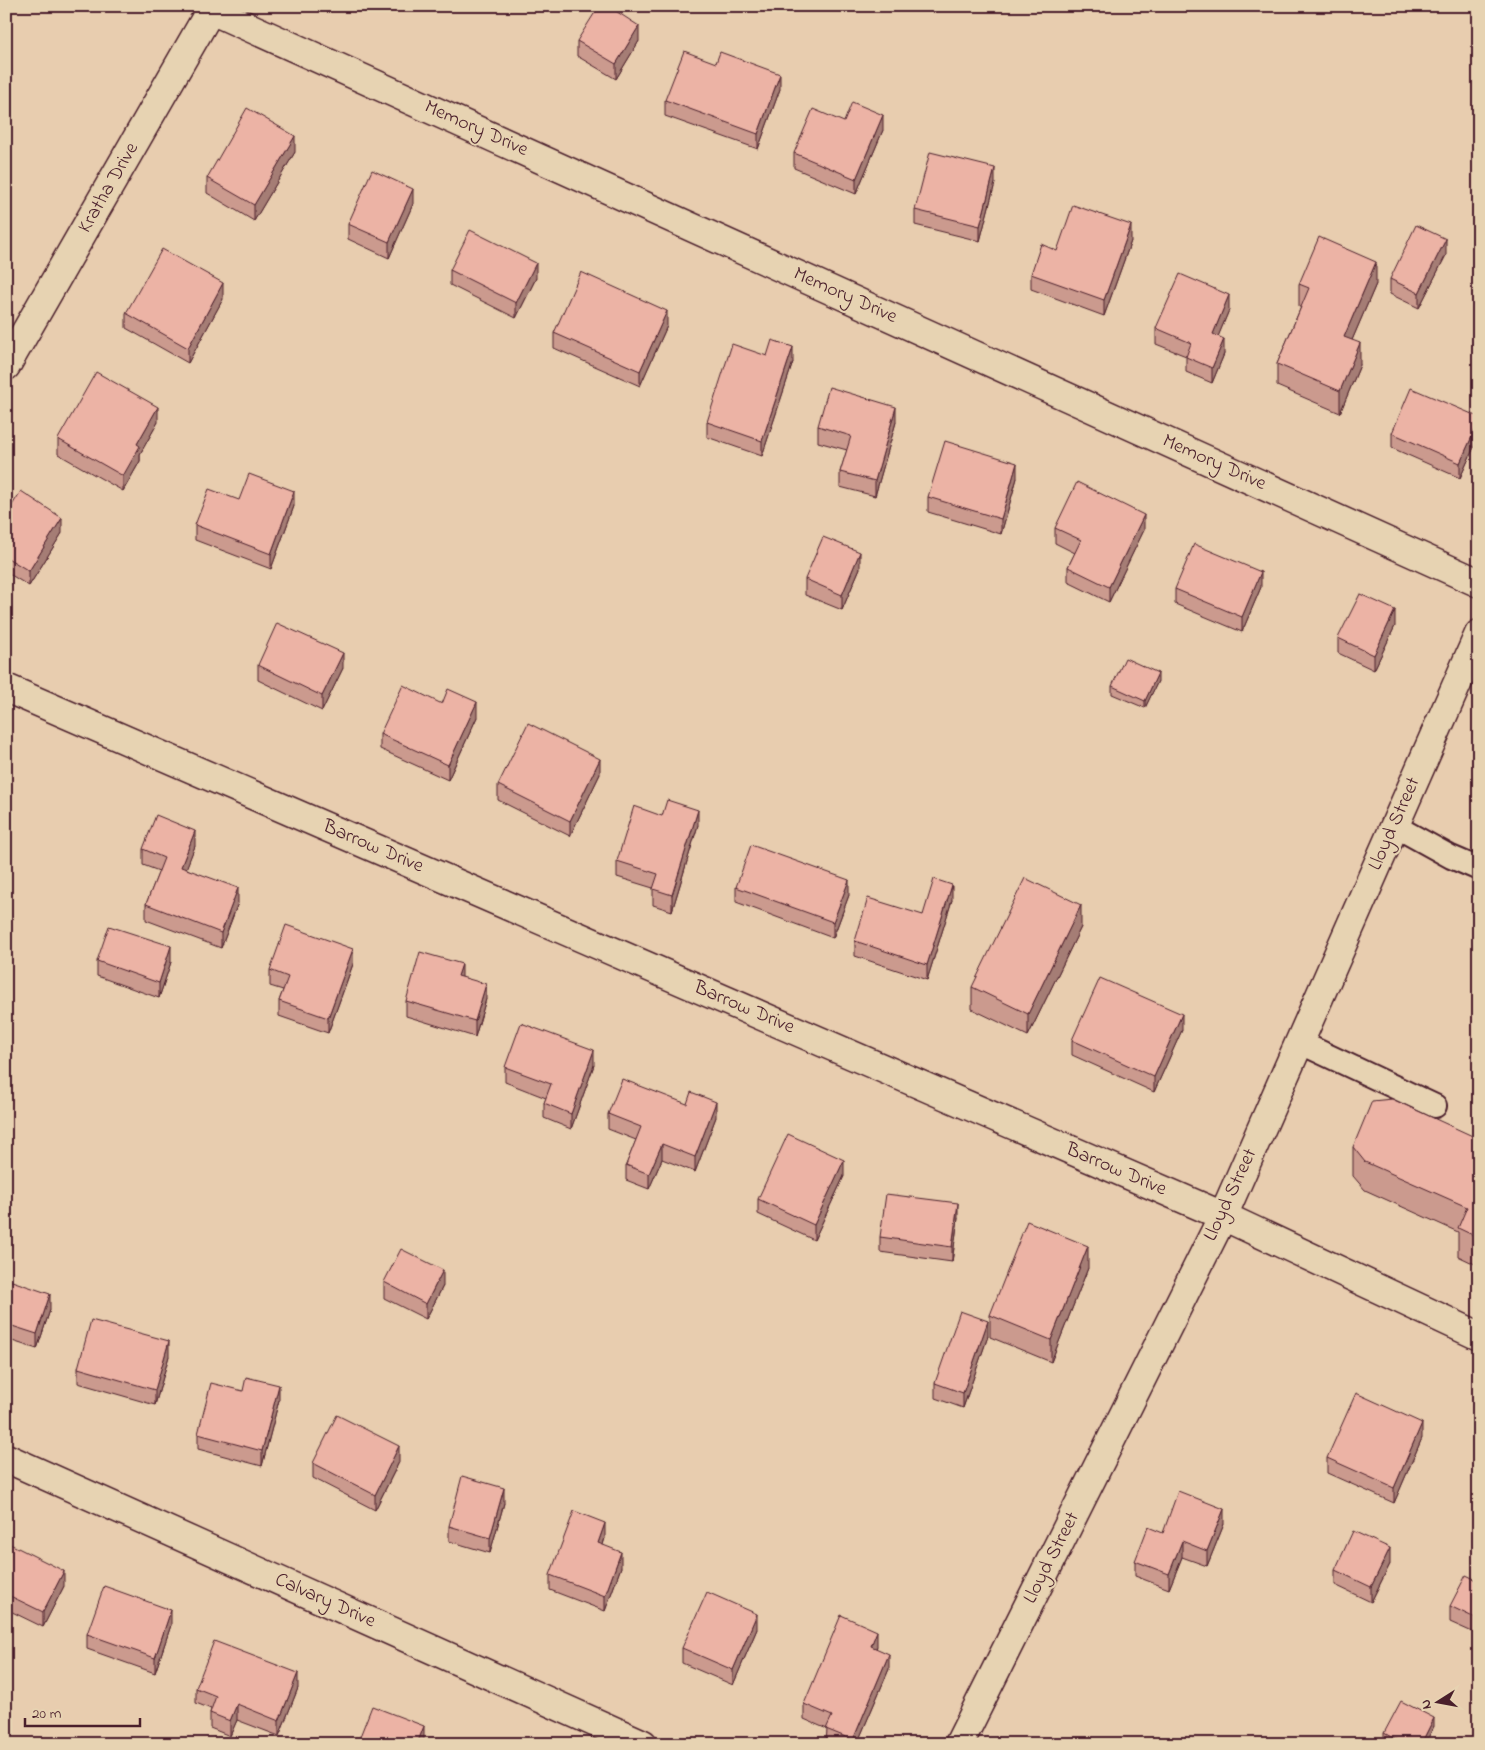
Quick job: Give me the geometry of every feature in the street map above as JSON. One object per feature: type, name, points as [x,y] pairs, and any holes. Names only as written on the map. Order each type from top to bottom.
[{"type":"street","name":"Kratha Drive","points":[[6,366],[212,8]]},
{"type":"street","name":"Memory Drive","points":[[212,8],[1479,583]]},
{"type":"street","name":"Lloyd Street","points":[[959,1744],[1223,1216],[1479,634]]},
{"type":"street","name":"Barrow Drive","points":[[6,688],[1223,1216],[1479,1336]]},
{"type":"street","name":"Calvary Drive","points":[[6,1458],[643,1744]]},
{"type":"lane","points":[[1395,826],[1479,870]]},
{"type":"lane","points":[[1299,1042],[1435,1106]]},
{"type":"building","points":[[599,6],[608,6],[639,26],[616,64],[577,41]]},
{"type":"building","points":[[684,51],[716,63],[720,52],[780,74],[758,134],[665,100]]},
{"type":"building","points":[[852,102],[883,115],[856,179],[794,153],[813,109],[844,122]]},
{"type":"building","points":[[247,108],[295,136],[254,205],[207,178]]},
{"type":"building","points":[[930,152],[995,168],[980,226],[915,210]]},
{"type":"building","points":[[372,170],[413,189],[389,242],[348,224]]},
{"type":"building","points":[[1073,205],[1131,225],[1104,300],[1031,274],[1041,244],[1057,251]]},
{"type":"building","points":[[1416,225],[1446,239],[1419,293],[1390,279]]},
{"type":"building","points":[[470,230],[536,263],[516,303],[450,270]]},
{"type":"building","points":[[1319,237],[1376,262],[1344,337],[1360,343],[1340,391],[1277,364],[1309,288],[1299,284]]},
{"type":"building","points":[[162,249],[223,283],[188,348],[126,313]]},
{"type":"building","points":[[581,272],[667,311],[640,371],[554,333]]},
{"type":"building","points":[[1180,274],[1229,295],[1213,334],[1224,339],[1212,368],[1186,357],[1191,343],[1156,328]]},
{"type":"building","points":[[772,340],[793,347],[762,441],[707,422],[732,344],[767,356]]},
{"type":"building","points":[[96,372],[158,407],[137,444],[140,446],[123,476],[58,439]]},
{"type":"building","points":[[829,387],[896,407],[875,481],[840,472],[851,436],[818,426]]},
{"type":"building","points":[[1411,388],[1479,417],[1479,421],[1460,463],[1392,433]]},
{"type":"building","points":[[945,441],[1017,463],[1001,519],[928,497]]},
{"type":"building","points":[[249,474],[294,491],[271,554],[195,525],[209,489],[239,500]]},
{"type":"building","points":[[1077,482],[1144,515],[1109,587],[1068,567],[1081,540],[1055,528]]},
{"type":"building","points":[[21,491],[62,518],[29,571],[6,557],[6,515]]},
{"type":"building","points":[[823,537],[860,552],[842,595],[805,579]]},
{"type":"building","points":[[1194,544],[1261,572],[1242,617],[1175,589]]},
{"type":"building","points":[[1360,594],[1395,610],[1374,655],[1338,638]]},
{"type":"building","points":[[277,623],[343,653],[322,696],[258,665]]},
{"type":"building","points":[[1125,658],[1158,673],[1145,701],[1112,686]]},
{"type":"building","points":[[403,685],[442,704],[448,689],[477,702],[448,765],[380,734]]},
{"type":"building","points":[[528,723],[600,759],[570,821],[498,785]]},
{"type":"building","points":[[667,800],[698,810],[672,895],[653,889],[658,874],[617,861],[634,806],[662,816]]},
{"type":"building","points":[[156,815],[195,831],[181,867],[238,888],[221,933],[146,904],[164,858],[143,849]]},
{"type":"building","points":[[751,845],[849,880],[833,922],[736,887]]},
{"type":"building","points":[[1025,878],[1081,905],[1028,1014],[972,987]]},
{"type":"building","points":[[934,879],[952,885],[927,965],[855,941],[868,898],[923,915]]},
{"type":"building","points":[[286,925],[353,949],[328,1018],[279,1001],[288,977],[270,970]]},
{"type":"building","points":[[109,926],[171,946],[159,983],[97,961]]},
{"type":"building","points":[[420,952],[462,964],[458,976],[486,984],[475,1021],[406,1001]]},
{"type":"building","points":[[1100,978],[1182,1014],[1154,1077],[1072,1040]]},
{"type":"building","points":[[521,1023],[594,1050],[571,1114],[544,1103],[551,1084],[505,1067]]},
{"type":"building","points":[[622,1079],[687,1104],[691,1092],[716,1102],[695,1157],[662,1144],[649,1174],[626,1165],[641,1127],[608,1114]]},
{"type":"building","points":[[1392,1099],[1479,1139],[1479,1238],[1458,1228],[1467,1207],[1365,1162],[1353,1147],[1372,1101]]},
{"type":"building","points":[[788,1134],[844,1160],[814,1225],[758,1199]]},
{"type":"building","points":[[886,1194],[958,1203],[952,1247],[880,1237]]},
{"type":"building","points":[[1027,1221],[1088,1246],[1051,1340],[990,1315]]},
{"type":"building","points":[[401,1249],[443,1270],[426,1304],[384,1282]]},
{"type":"building","points":[[6,1279],[50,1294],[37,1334],[6,1324]]},
{"type":"building","points":[[960,1311],[988,1321],[963,1393],[935,1383]]},
{"type":"building","points":[[91,1320],[169,1341],[155,1390],[78,1368]]},
{"type":"building","points":[[246,1377],[279,1385],[262,1451],[198,1434],[211,1383],[243,1391]]},
{"type":"building","points":[[1356,1393],[1422,1423],[1394,1488],[1327,1458]]},
{"type":"building","points":[[337,1415],[399,1446],[375,1495],[313,1463]]},
{"type":"building","points":[[462,1476],[504,1488],[490,1538],[449,1526]]},
{"type":"building","points":[[1178,1491],[1224,1509],[1207,1551],[1182,1541],[1169,1574],[1135,1561],[1148,1527],[1163,1533]]},
{"type":"building","points":[[1479,1499],[1479,1515],[1474,1513]]},
{"type":"building","points":[[574,1511],[605,1523],[598,1543],[621,1552],[605,1596],[550,1575]]},
{"type":"building","points":[[1353,1531],[1390,1548],[1371,1587],[1335,1570]]},
{"type":"building","points":[[6,1542],[64,1571],[43,1612],[6,1594]]},
{"type":"building","points":[[1466,1575],[1479,1581],[1479,1620],[1450,1606]]},
{"type":"building","points":[[104,1586],[171,1610],[155,1658],[87,1634]]},
{"type":"building","points":[[707,1592],[757,1614],[733,1670],[682,1648]]},
{"type":"building","points":[[841,1615],[877,1631],[871,1646],[889,1654],[853,1740],[826,1729],[832,1716],[804,1704]]},
{"type":"building","points":[[214,1641],[298,1673],[279,1721],[237,1704],[230,1721],[210,1713],[216,1696],[196,1688]]},
{"type":"building","points":[[1401,1701],[1434,1718],[1421,1744],[1404,1744],[1384,1733]]},
{"type":"building","points":[[372,1706],[424,1726],[417,1744],[357,1744]]},
{"type":"building","points":[[1056,1740],[1063,1744],[1054,1744]]}]
